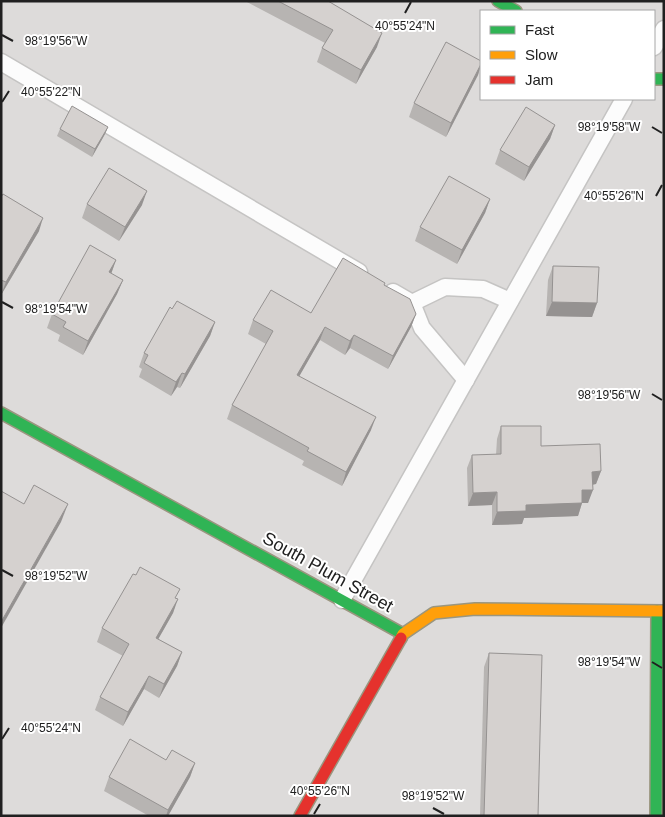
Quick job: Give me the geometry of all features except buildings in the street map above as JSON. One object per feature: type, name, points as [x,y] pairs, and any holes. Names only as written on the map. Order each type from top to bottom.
[{"type":"street","points":[[498,1],[514,10]]},
{"type":"street","name":"South Plum Street","points":[[1,413],[403,634],[434,613],[475,609],[660,611]]},
{"type":"street","points":[[656,816],[660,611]]},
{"type":"street","points":[[300,816],[403,634]]},
{"type":"lane","points":[[655,45],[664,29]]},
{"type":"lane","points":[[1,62],[412,303],[422,328],[466,380]]},
{"type":"lane","points":[[342,600],[623,100]]},
{"type":"lane","points":[[412,303],[445,287],[482,289],[510,301]]},
{"type":"shaded area","points":[[1,1],[664,1],[664,816],[1,816]]},
{"type":"traffic: fast","points":[[498,1],[514,10]]},
{"type":"traffic: fast","points":[[655,79],[664,79]]},
{"type":"traffic: fast","points":[[1,413],[403,634]]},
{"type":"traffic: fast","points":[[656,816],[657,611]]},
{"type":"traffic: slow","points":[[401,638],[403,634],[434,613],[475,609],[664,611]]},
{"type":"traffic: jam","points":[[300,816],[401,638]]}]
